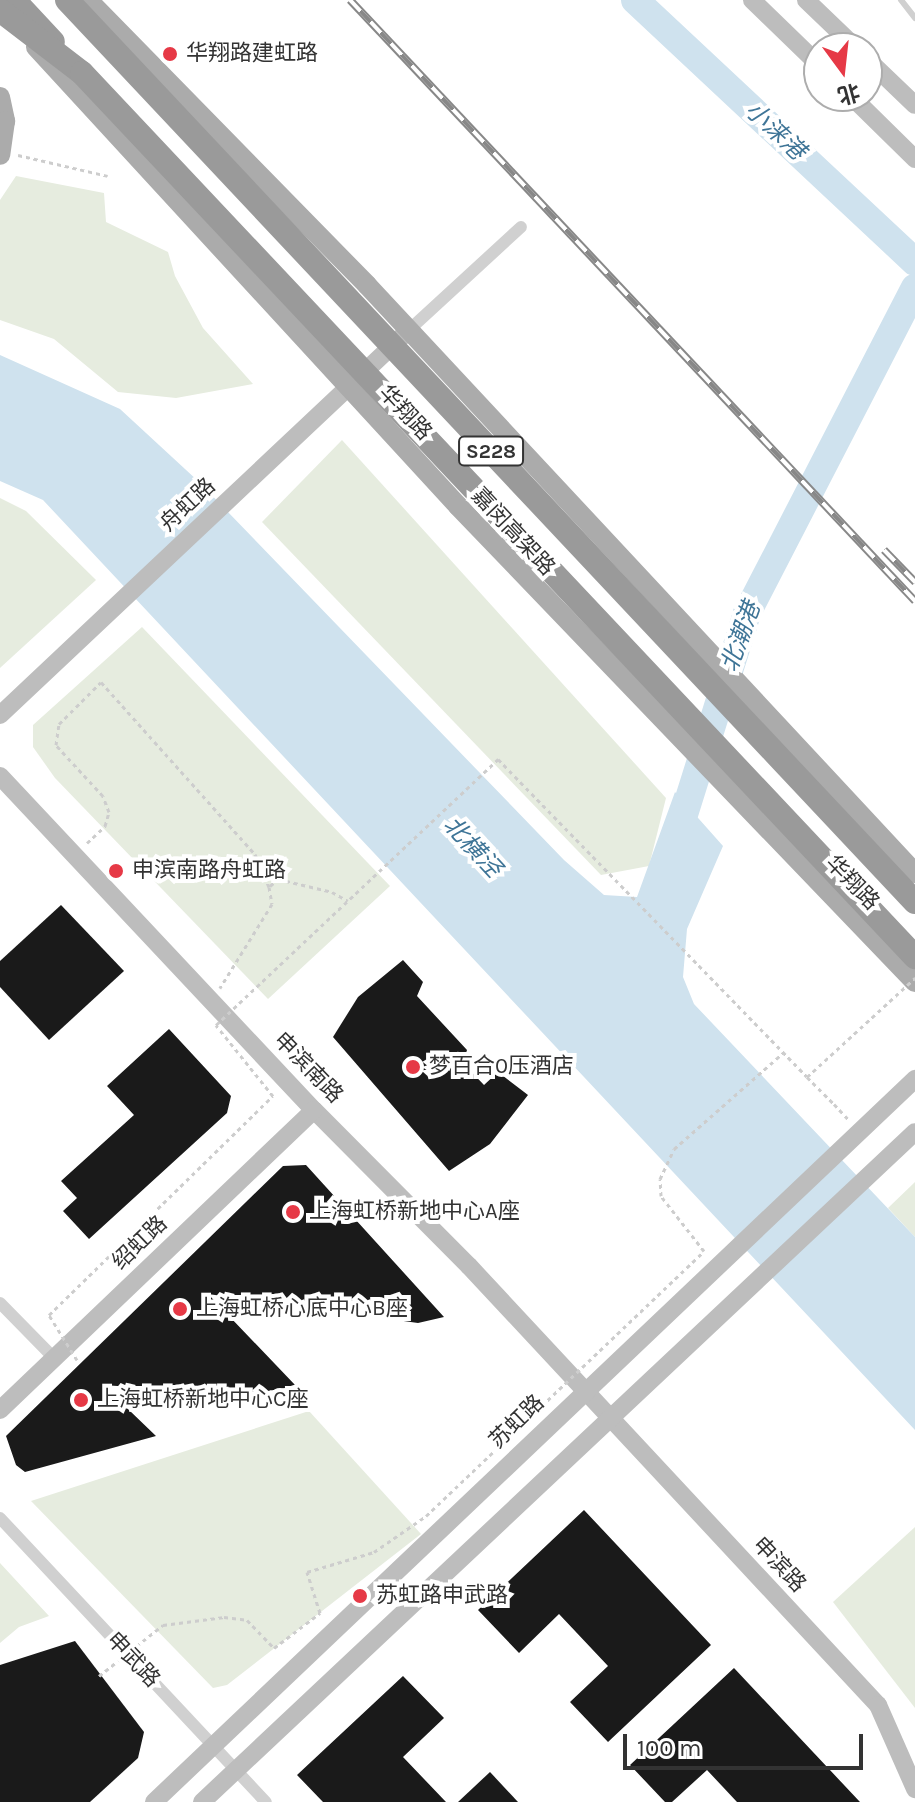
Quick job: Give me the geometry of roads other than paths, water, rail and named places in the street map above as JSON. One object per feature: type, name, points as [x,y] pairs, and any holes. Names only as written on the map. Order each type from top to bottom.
[{"type":"highway","name":"嘉闵高架路","points":[[14,0],[915,957]]},
{"type":"highway","name":"嘉闵高架路","points":[[67,0],[915,902]]},
{"type":"highway","points":[[0,10],[82,73]]},
{"type":"main road","points":[[88,0],[409,330],[915,873]]},
{"type":"main road","points":[[753,0],[803,49]]},
{"type":"main road","points":[[806,0],[839,32]]},
{"type":"main road","name":"华翔路","points":[[0,10],[349,388],[744,806],[915,980]]},
{"type":"main road","points":[[883,74],[915,105]]},
{"type":"main road","points":[[0,97],[5,121],[5,153]]},
{"type":"main road","points":[[867,112],[915,159]]},
{"type":"main road","name":"舟虹路","points":[[0,715],[409,330]]},
{"type":"main road","name":"申滨南路","points":[[0,776],[314,1110],[584,1390]]},
{"type":"main road","name":"苏虹路","points":[[154,1802],[584,1390],[915,1079]]},
{"type":"main road","name":"绍虹路","points":[[0,1410],[314,1110]]},
{"type":"main road","points":[[202,1802],[915,1132]]},
{"type":"main road","name":"申滨路","points":[[584,1390],[878,1705],[915,1789]]},
{"type":"street","points":[[409,330],[521,227]]},
{"type":"street","points":[[0,1303],[54,1358]]},
{"type":"street","name":"申武路","points":[[0,1518],[266,1802]]},
{"type":"lane","points":[[901,0],[915,18]]},
{"type":"water","name":"北横泾","points":[[0,355],[120,409],[198,481],[564,860],[604,895],[637,897],[675,792],[723,846],[687,929],[683,977],[694,1004],[915,1237],[915,1430],[43,500],[0,481]]},
{"type":"waterway","name":"小涞港","points":[[635,0],[915,262]]},
{"type":"waterway","name":"北潮港","points":[[676,840],[747,613],[915,288]]},
{"type":"railway","points":[[350,0],[915,601]]},
{"type":"railway","points":[[884,550],[915,582]]},
{"type":"place","name":"华翔路建虹路","points":[[170,54]]},
{"type":"place","name":"申滨南路舟虹路","points":[[116,871]]},
{"type":"place","name":"梦百合0压酒店","points":[[413,1067]]},
{"type":"place","name":"上海虹桥新地中心A座","points":[[293,1212]]},
{"type":"place","name":"上海虹桥心底中心B座","points":[[180,1309]]},
{"type":"place","name":"上海虹桥新地中心C座","points":[[81,1400]]},
{"type":"place","name":"苏虹路申武路","points":[[360,1596]]}]
